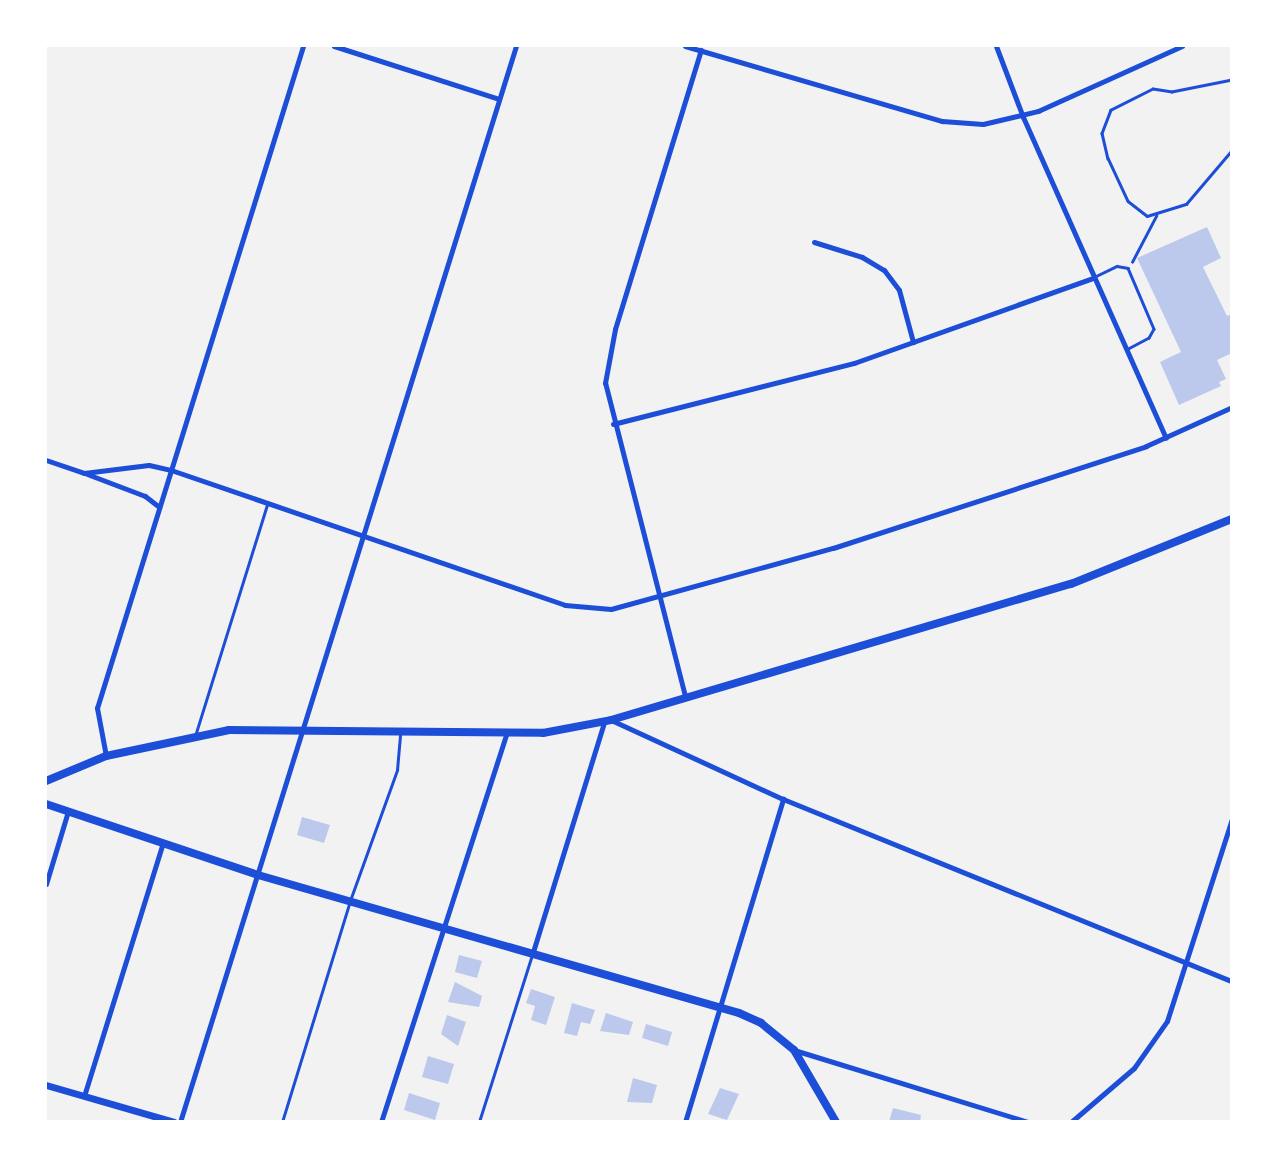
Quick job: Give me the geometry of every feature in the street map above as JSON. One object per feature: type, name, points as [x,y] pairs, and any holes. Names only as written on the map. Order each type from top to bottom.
[{"type":"main road","points":[[46,781],[106,756],[229,730],[543,733],[608,721],[685,696],[1072,584],[1231,519]]},
{"type":"main road","points":[[46,804],[258,874],[721,1008],[761,1023],[794,1050],[836,1122]]},
{"type":"street","points":[[106,756],[97,708],[303,46]]},
{"type":"street","points":[[334,46],[499,99]]},
{"type":"street","points":[[180,1122],[516,46]]},
{"type":"street","points":[[685,46],[942,121],[983,124],[1023,117],[1182,46]]},
{"type":"street","points":[[996,46],[1023,117],[1166,438]]},
{"type":"street","points":[[685,696],[613,424],[606,383],[615,329],[701,50]]},
{"type":"street","points":[[814,242],[862,257],[884,270],[899,290],[914,342]]},
{"type":"street","points":[[613,424],[853,363],[1093,278]]},
{"type":"street","points":[[84,473],[149,466],[170,470],[268,500],[565,604],[611,609],[833,548],[1166,438],[1231,407]]},
{"type":"street","points":[[46,460],[145,496],[159,507]]},
{"type":"street","points":[[532,955],[608,721],[783,799],[1231,981]]},
{"type":"street","points":[[381,1122],[507,733]]},
{"type":"street","points":[[685,1122],[783,799]]},
{"type":"street","points":[[46,884],[68,811]]},
{"type":"street","points":[[1071,1122],[1147,1054],[1167,1021],[1231,818]]},
{"type":"street","points":[[84,1096],[163,843]]},
{"type":"street","points":[[794,1050],[1028,1122]]},
{"type":"street","points":[[46,1085],[174,1122]]},
{"type":"lane","points":[[1093,278],[1117,266],[1128,268],[1154,329],[1149,338],[1125,350]]},
{"type":"lane","points":[[195,736],[268,500]]},
{"type":"lane","points":[[282,1122],[350,901],[397,770],[400,732]]},
{"type":"lane","points":[[480,1122],[532,955]]},
{"type":"path","points":[[1231,80],[1172,92],[1153,89],[1111,110],[1104,120],[1108,158],[1128,201],[1137,212],[1156,216],[1186,204],[1231,150]]},
{"type":"path","points":[[1128,268],[1156,216]]},
{"type":"building","points":[[1207,227],[1221,258],[1203,267],[1227,316],[1232,314],[1232,353],[1217,360],[1226,379],[1219,382],[1221,386],[1179,405],[1160,362],[1181,352],[1137,258]]},
{"type":"building","points":[[302,817],[330,825],[324,843],[297,835]]},
{"type":"building","points":[[459,955],[482,961],[477,978],[455,972]]},
{"type":"building","points":[[455,982],[482,996],[479,1007],[448,1002]]},
{"type":"building","points":[[531,989],[555,997],[546,1025],[531,1020],[535,1006],[526,1003]]},
{"type":"building","points":[[572,1003],[595,1010],[590,1024],[581,1022],[577,1036],[564,1033]]},
{"type":"building","points":[[606,1013],[633,1022],[629,1035],[600,1031]]},
{"type":"building","points":[[447,1015],[466,1022],[458,1046],[441,1034]]},
{"type":"building","points":[[646,1024],[672,1032],[668,1046],[642,1038]]},
{"type":"building","points":[[428,1056],[454,1064],[448,1084],[422,1077]]},
{"type":"building","points":[[633,1078],[657,1085],[652,1103],[627,1102]]},
{"type":"building","points":[[720,1088],[739,1094],[727,1120],[708,1114]]},
{"type":"building","points":[[409,1093],[440,1103],[435,1120],[404,1110]]},
{"type":"building","points":[[893,1108],[921,1115],[920,1122],[889,1122]]}]
